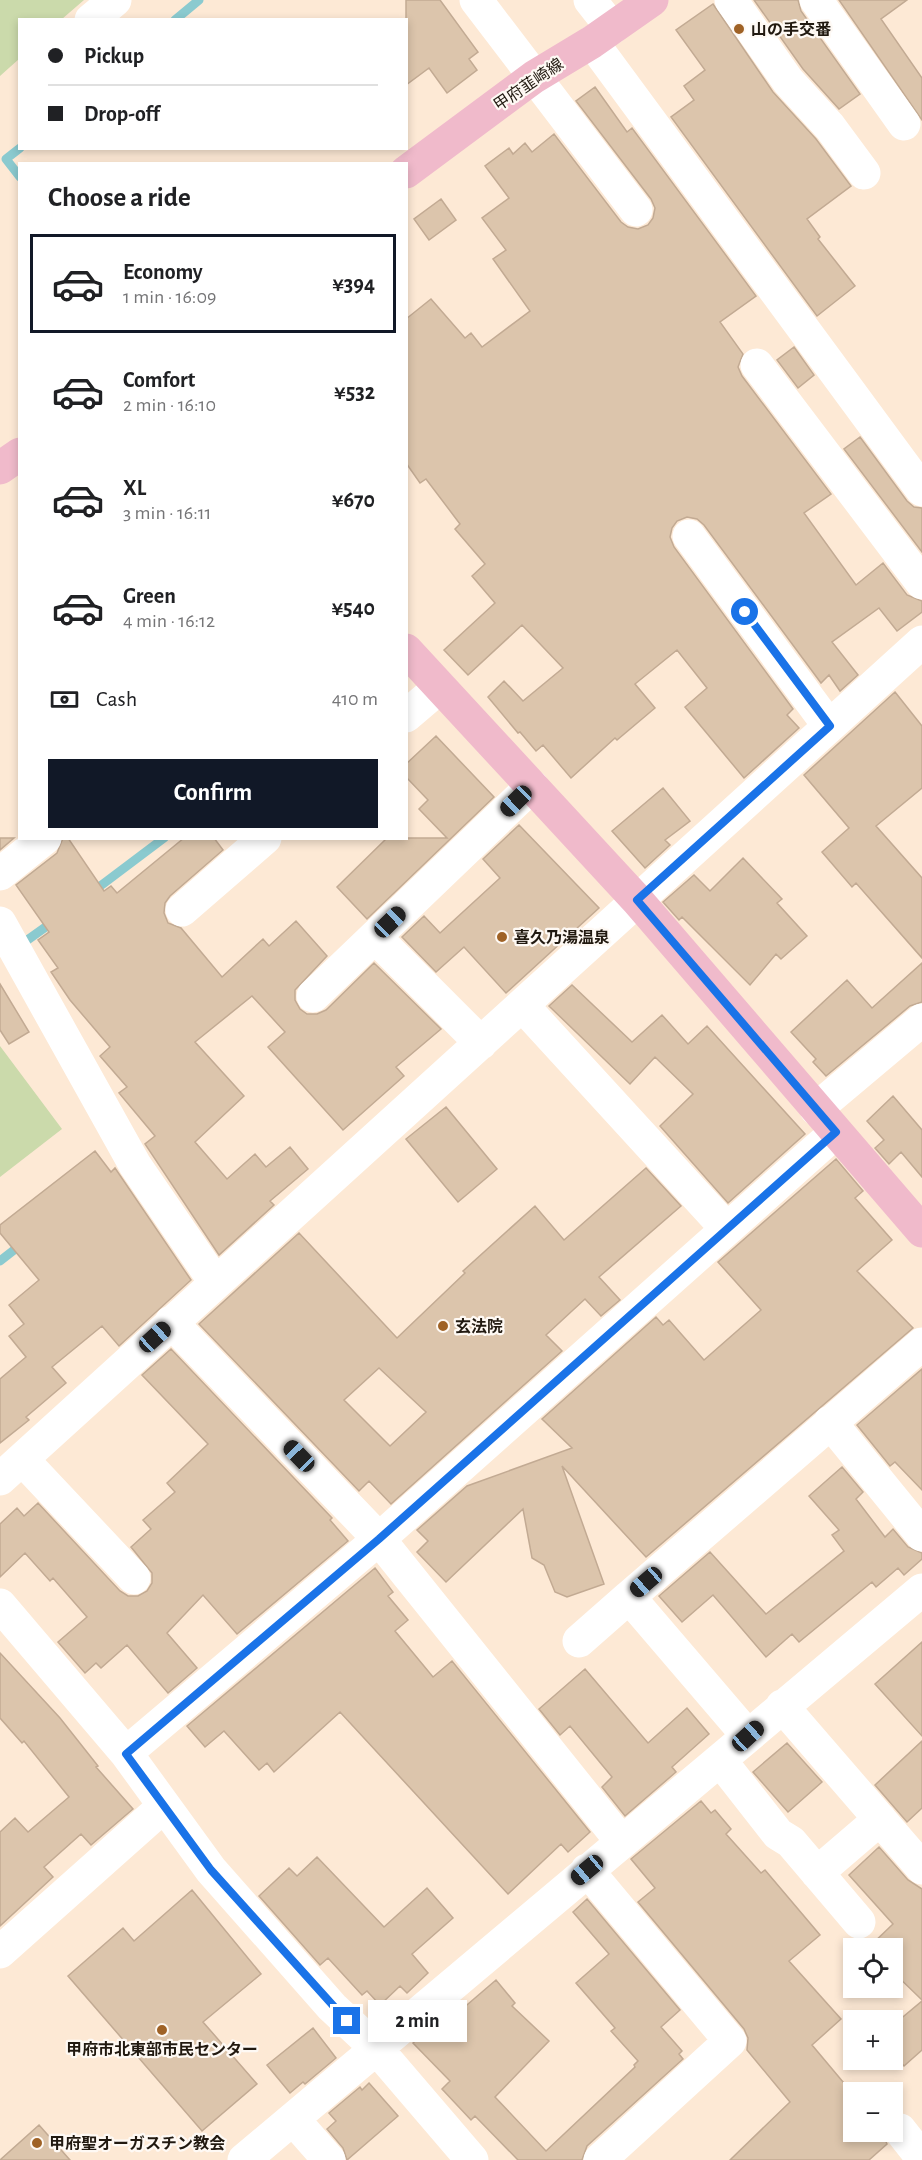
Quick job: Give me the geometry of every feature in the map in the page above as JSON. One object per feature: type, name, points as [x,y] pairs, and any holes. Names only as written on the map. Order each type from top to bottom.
[{"type":"main road","name":"甲府韮崎線","points":[[408,170],[534,77],[602,35],[652,0]]},
{"type":"main road","points":[[0,468],[18,455]]},
{"type":"main road","points":[[408,652],[637,900],[826,1121],[916,1214]]},
{"type":"street","points":[[93,18],[115,0]]},
{"type":"street","points":[[476,0],[636,210]]},
{"type":"street","points":[[590,0],[602,35],[922,490]]},
{"type":"street","points":[[731,0],[788,81],[830,127],[864,173]]},
{"type":"street","points":[[816,0],[904,124]]},
{"type":"street","points":[[757,364],[922,583]]},
{"type":"street","points":[[689,536],[830,726]]},
{"type":"street","points":[[134,1578],[11,1469],[922,642]]},
{"type":"street","points":[[408,714],[440,687]]},
{"type":"street","points":[[313,996],[532,786]]},
{"type":"street","points":[[0,874],[42,840]]},
{"type":"street","points":[[182,910],[263,840]]},
{"type":"street","points":[[0,923],[135,1165],[215,1282]]},
{"type":"street","points":[[375,937],[481,1043]]},
{"type":"street","points":[[522,1005],[727,1229]]},
{"type":"street","points":[[126,1754],[379,1539],[727,1229],[922,1020]]},
{"type":"street","points":[[171,1322],[379,1539],[621,1841]]},
{"type":"street","points":[[579,1641],[922,1344]]},
{"type":"street","points":[[830,1422],[922,1535]]},
{"type":"street","points":[[244,2160],[922,1590]]},
{"type":"street","points":[[630,1597],[748,1736]]},
{"type":"street","points":[[0,1605],[126,1754],[211,1870],[332,2007],[376,2049],[472,2160]]},
{"type":"street","points":[[782,1706],[922,1868]]},
{"type":"street","points":[[720,1760],[778,1834],[791,1842],[859,1922]]},
{"type":"street","points":[[0,1952],[164,1806]]},
{"type":"street","points":[[817,1873],[880,1820]]},
{"type":"street","points":[[587,1870],[730,2042],[600,2160]]},
{"type":"street","points":[[293,2119],[329,2160]]},
{"type":"street","points":[[903,2134],[922,2158]]},
{"type":"green space","points":[[0,0],[84,0],[63,18],[18,18],[18,60],[0,76]]},
{"type":"green space","points":[[0,1046],[62,1129],[0,1177]]},
{"type":"building","points":[[406,0],[440,0],[478,52],[469,59],[477,70],[447,93],[429,68],[408,84],[408,18],[406,18]]},
{"type":"building","points":[[754,0],[798,0],[801,11],[860,94],[839,109],[803,69]]},
{"type":"building","points":[[839,0],[907,0],[881,19],[922,78],[922,120]]},
{"type":"building","points":[[713,4],[773,92],[816,139],[851,186],[807,219],[820,237],[818,239],[855,286],[817,316],[671,117],[694,100],[684,86],[705,70],[676,30]]},
{"type":"building","points":[[595,87],[627,132],[632,128],[756,296],[720,322],[743,354],[738,367],[742,376],[831,494],[804,513],[856,585],[883,563],[907,595],[922,601],[922,612],[897,631],[879,608],[832,642],[858,675],[840,691],[829,675],[821,683],[704,525],[697,519],[687,517],[677,521],[670,537],[674,547],[793,709],[787,715],[799,728],[744,778],[685,707],[707,688],[677,650],[635,684],[655,708],[617,740],[615,738],[571,778],[543,745],[536,751],[488,697],[504,681],[523,701],[563,668],[522,625],[468,675],[444,650],[495,603],[472,576],[485,564],[455,529],[460,524],[426,479],[420,483],[408,466],[408,317],[431,299],[465,338],[471,333],[482,347],[530,311],[493,259],[506,250],[482,218],[509,198],[485,166],[509,148],[513,154],[525,143],[532,152],[554,134],[621,222],[628,227],[638,229],[648,225],[653,218],[655,208],[651,199],[576,101]]},
{"type":"building","points":[[441,199],[456,220],[429,240],[414,219]]},
{"type":"building","points":[[794,347],[814,375],[798,388],[777,360]]},
{"type":"building","points":[[860,437],[907,501],[914,507],[922,508],[922,552],[844,449]]},
{"type":"building","points":[[895,692],[922,726],[922,788],[876,826],[922,878],[922,958],[856,883],[852,887],[822,852],[849,828],[804,775]]},
{"type":"building","points":[[436,736],[494,797],[367,919],[337,887],[385,840],[447,838],[419,809],[428,800],[408,779],[408,762]]},
{"type":"building","points":[[663,788],[690,821],[665,840],[670,845],[645,868],[612,831]]},
{"type":"building","points":[[519,825],[599,908],[506,993],[464,947],[436,972],[402,937],[424,916],[440,933],[500,878],[483,859]]},
{"type":"building","points":[[0,838],[14,838],[0,850]]},
{"type":"building","points":[[62,840],[69,840],[104,891],[111,886],[117,893],[182,840],[216,840],[223,850],[170,896],[165,903],[164,913],[168,923],[181,928],[222,977],[263,939],[269,946],[296,921],[327,956],[295,990],[295,1000],[300,1009],[307,1014],[317,1014],[326,1010],[374,963],[441,1029],[396,1067],[404,1076],[343,1130],[268,1047],[285,1032],[252,996],[195,1042],[244,1096],[195,1142],[227,1179],[255,1154],[266,1167],[290,1147],[308,1169],[270,1201],[274,1205],[219,1255],[145,1144],[155,1136],[119,1093],[127,1087],[100,1056],[110,1047],[70,1000],[51,972],[58,968],[38,940],[49,932],[16,885],[57,853]]},
{"type":"building","points":[[743,858],[782,899],[777,903],[807,936],[781,959],[776,954],[750,985],[682,917],[679,920],[663,902],[694,875],[710,891]]},
{"type":"building","points":[[922,963],[922,1002],[910,1006],[826,1076],[813,1062],[816,1059],[791,1032],[847,980],[872,1008]]},
{"type":"building","points":[[0,984],[29,1032],[9,1044],[0,1030]]},
{"type":"building","points":[[572,985],[632,1042],[662,1015],[688,1044],[707,1026],[805,1134],[728,1203],[660,1126],[693,1094],[655,1057],[630,1084],[549,1006]]},
{"type":"building","points":[[893,1096],[922,1130],[922,1177],[901,1152],[889,1164],[875,1148],[884,1140],[867,1121]]},
{"type":"building","points":[[446,1107],[497,1169],[458,1202],[406,1139]]},
{"type":"building","points":[[95,1151],[111,1172],[115,1168],[191,1280],[119,1346],[102,1326],[52,1367],[66,1383],[26,1417],[29,1420],[0,1443],[0,1379],[26,1357],[9,1336],[24,1324],[9,1305],[39,1280],[0,1233],[0,1225]]},
{"type":"building","points":[[836,1159],[863,1191],[855,1198],[892,1240],[857,1271],[913,1328],[646,1557],[562,1466],[604,1584],[567,1597],[555,1592],[544,1565],[532,1558],[523,1509],[446,1582],[417,1552],[428,1541],[417,1530],[467,1486],[572,1448],[542,1419],[656,1317],[663,1325],[669,1320],[704,1360],[761,1310],[718,1262]]},
{"type":"building","points":[[646,1168],[681,1206],[599,1277],[620,1300],[601,1316],[585,1299],[546,1335],[562,1351],[391,1504],[369,1481],[359,1491],[199,1324],[299,1233],[397,1338],[465,1273],[463,1271],[535,1206],[564,1240]],"holes":[[[379,1368],[426,1412],[390,1446],[344,1400]]]},
{"type":"building","points":[[171,1349],[332,1518],[330,1520],[348,1541],[237,1634],[203,1595],[167,1633],[197,1668],[168,1693],[127,1645],[101,1668],[96,1663],[85,1673],[58,1642],[87,1617],[53,1578],[50,1581],[25,1553],[0,1577],[0,1524],[17,1508],[24,1516],[38,1503],[120,1591],[128,1596],[138,1596],[147,1591],[152,1583],[152,1573],[131,1547],[151,1529],[143,1520],[175,1492],[167,1483],[208,1444],[142,1375]]},
{"type":"building","points":[[922,1369],[922,1490],[895,1462],[890,1466],[857,1425]]},
{"type":"building","points":[[842,1467],[863,1492],[856,1499],[885,1537],[893,1529],[908,1547],[922,1553],[922,1559],[904,1575],[898,1568],[876,1587],[872,1582],[799,1642],[792,1634],[766,1657],[713,1595],[682,1622],[659,1596],[710,1552],[766,1614],[844,1551],[832,1535],[839,1530],[809,1496]]},
{"type":"building","points":[[375,1568],[393,1592],[388,1596],[408,1620],[395,1631],[433,1677],[452,1661],[590,1832],[568,1852],[561,1844],[508,1894],[340,1712],[274,1772],[267,1763],[259,1770],[224,1731],[205,1747],[187,1726]]},
{"type":"building","points":[[922,1642],[922,1736],[875,1684]]},
{"type":"building","points":[[0,1653],[60,1718],[98,1766],[96,1767],[133,1809],[91,1845],[81,1834],[44,1867],[53,1877],[0,1926],[0,1832],[15,1818],[28,1832],[69,1797],[24,1741],[22,1743],[0,1718]]},
{"type":"building","points":[[585,1669],[648,1743],[687,1708],[709,1734],[672,1767],[676,1772],[625,1816],[602,1787],[612,1777],[570,1726],[560,1735],[539,1709]]},
{"type":"building","points":[[922,1741],[922,1808],[907,1822],[875,1785]]},
{"type":"building","points":[[787,1743],[822,1782],[788,1812],[753,1772]]},
{"type":"building","points":[[701,1801],[711,1813],[715,1810],[731,1829],[726,1834],[761,1873],[765,1870],[820,1935],[789,1961],[841,2019],[812,2045],[843,2082],[843,2142],[886,2142],[887,2144],[869,2160],[730,2160],[790,2102],[747,2050],[748,2038],[744,2029],[638,1902],[655,1888],[631,1859]]},
{"type":"building","points":[[879,1847],[908,1880],[922,1889],[922,2000],[903,1982],[903,1938],[878,1938],[893,1924],[849,1875]]},
{"type":"building","points":[[317,1857],[384,1927],[427,1888],[453,1918],[412,1954],[428,1973],[407,1993],[400,1986],[380,2005],[367,1991],[362,1995],[328,1958],[320,1965],[259,1896],[289,1868],[297,1876]]},
{"type":"building","name":"甲府市北東部市民センター","points":[[192,1890],[261,1974],[203,2022],[257,2084],[202,2131],[68,1976],[123,1928],[134,1941]]},
{"type":"building","points":[[587,1899],[680,2010],[661,2027],[682,2051],[679,2054],[683,2059],[587,2146],[582,2160],[518,2160],[475,2116],[471,2120],[442,2089],[450,2081],[413,2043],[435,2024],[440,2028],[496,1980],[515,2003],[512,2006],[549,2041],[495,2097],[546,2151],[635,2067],[638,2061],[611,2031],[615,2028],[576,1983],[609,1954],[573,1912]]},
{"type":"building","points":[[922,2001],[922,2050],[904,2066],[903,2065],[903,2017]]},
{"type":"building","points":[[313,2028],[336,2058],[305,2084],[303,2082],[290,2093],[267,2065]]},
{"type":"building","points":[[369,2083],[398,2116],[347,2160],[343,2148],[327,2129],[336,2121],[329,2113],[360,2087],[362,2090]]},
{"type":"building","name":"甲府聖オーガスチン教会","points":[[39,2125],[70,2160],[0,2160]]},
{"type":"waterway","points":[[177,18],[199,0]]},
{"type":"waterway","points":[[18,150],[6,159],[18,174]]},
{"type":"waterway","points":[[91,893],[161,840]]},
{"type":"waterway","points":[[19,946],[54,921]]},
{"type":"waterway","points":[[0,1261],[23,1243]]},
{"type":"place","name":"山の手交番","points":[[739,29]]},
{"type":"place","name":"喜久乃湯温泉","points":[[502,937]]},
{"type":"place","name":"玄法院","points":[[443,1326]]},
{"type":"place","name":"甲府市北東部市民センター","points":[[162,2030]]},
{"type":"place","name":"甲府聖オーガスチン教会","points":[[37,2143]]},
{"type":"route","points":[[347,2021],[211,1870],[126,1754],[379,1539],[836,1132],[637,900],[830,726],[745,612]]}]
